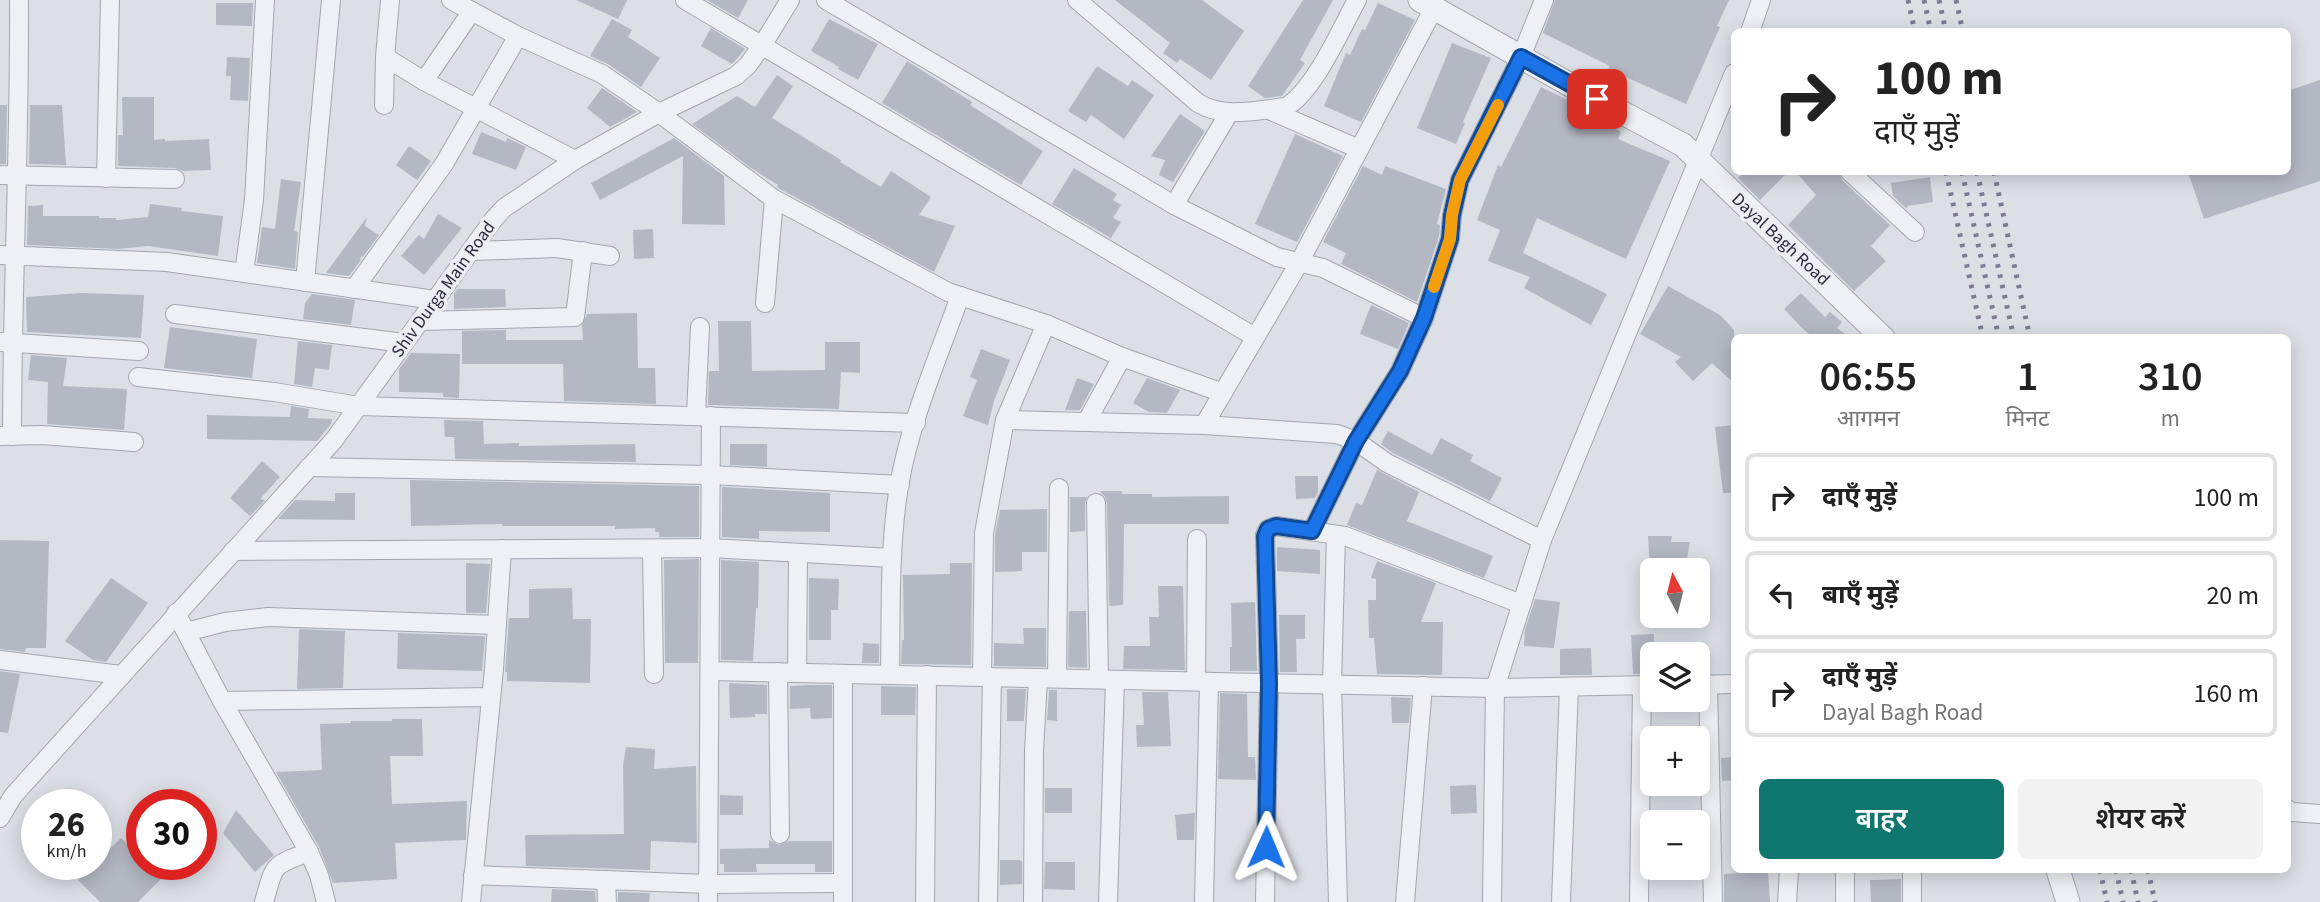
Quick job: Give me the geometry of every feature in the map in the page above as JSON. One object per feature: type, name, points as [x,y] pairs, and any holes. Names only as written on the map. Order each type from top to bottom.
[{"type":"street","points":[[19,0],[9,175],[6,436],[42,435],[134,442]]},
{"type":"street","points":[[106,178],[110,0]]},
{"type":"street","points":[[244,273],[254,200],[265,0]]},
{"type":"street","points":[[305,282],[331,0]]},
{"type":"street","points":[[384,105],[390,0]]},
{"type":"street","points":[[451,0],[518,36],[602,74],[774,199],[960,296],[1046,324],[1122,357],[1223,393]]},
{"type":"street","points":[[685,0],[1255,337]]},
{"type":"street","name":"Shiv Durga Main Road","points":[[0,818],[13,796],[334,440],[504,208],[575,160],[659,113],[736,76],[763,44],[790,0]]},
{"type":"street","points":[[826,0],[1174,205],[1277,257],[1323,268],[1424,318]]},
{"type":"street","points":[[1077,0],[1198,103],[1205,108],[1229,113],[1286,107],[1299,98],[1321,66],[1357,0]]},
{"type":"street","points":[[1312,531],[1356,441],[1392,386],[1424,318],[1450,239],[1460,180],[1521,57],[1544,0]]},
{"type":"street","points":[[1752,28],[1762,0]]},
{"type":"street","points":[[1204,425],[1300,263],[1359,149],[1427,4]]},
{"type":"street","name":"Dayal Bagh Road","points":[[1427,4],[1683,145],[1879,334]]},
{"type":"street","points":[[425,82],[472,11]]},
{"type":"street","points":[[354,289],[444,164],[518,36]]},
{"type":"street","points":[[385,57],[425,82],[575,160]]},
{"type":"street","points":[[1492,902],[1495,688],[1542,540],[1731,81]]},
{"type":"street","points":[[1266,109],[1359,149]]},
{"type":"street","points":[[1174,205],[1229,113]]},
{"type":"street","points":[[9,175],[175,179]]},
{"type":"street","points":[[1853,175],[1914,232]]},
{"type":"street","points":[[765,303],[774,199]]},
{"type":"street","points":[[471,251],[557,248],[610,256]]},
{"type":"street","points":[[420,321],[575,317],[583,251]]},
{"type":"street","points":[[8,255],[167,262],[435,300]]},
{"type":"street","points":[[890,675],[892,558],[900,485],[916,423],[960,296]]},
{"type":"street","points":[[175,314],[404,343]]},
{"type":"street","points":[[988,902],[984,533],[1004,420],[1046,324]]},
{"type":"street","points":[[700,327],[710,475],[708,902]]},
{"type":"street","points":[[6,342],[139,351]]},
{"type":"street","points":[[1087,422],[1122,357]]},
{"type":"street","points":[[138,377],[274,392],[359,405],[916,423]]},
{"type":"street","points":[[1004,420],[1204,425],[1337,434],[1356,441],[1387,463],[1542,540]]},
{"type":"street","points":[[309,467],[710,475],[900,485]]},
{"type":"street","points":[[1057,678],[1059,488]]},
{"type":"street","points":[[1096,503],[1107,679],[1108,902]]},
{"type":"street","points":[[1265,902],[1269,683],[1265,536],[1268,529],[1276,526],[1345,536],[1521,604]]},
{"type":"street","points":[[1336,535],[1332,684],[1338,902]]},
{"type":"street","points":[[1197,539],[1203,682],[1204,902]]},
{"type":"street","points":[[233,551],[710,548],[892,558]]},
{"type":"street","points":[[471,902],[502,549]]},
{"type":"street","points":[[652,549],[654,674]]},
{"type":"street","points":[[780,834],[788,673],[798,553]]},
{"type":"street","points":[[176,613],[222,701],[309,852],[326,902]]},
{"type":"street","points":[[186,632],[225,622],[268,617],[497,625]]},
{"type":"street","points":[[0,660],[121,675]]},
{"type":"street","points":[[710,671],[1423,687],[1640,685]]},
{"type":"street","points":[[843,674],[843,902]]},
{"type":"street","points":[[925,902],[928,676]]},
{"type":"street","points":[[1033,902],[1034,751],[1038,678]]},
{"type":"street","points":[[1710,685],[1731,684]]},
{"type":"street","points":[[1405,902],[1423,687]]},
{"type":"street","points":[[1561,902],[1569,687]]},
{"type":"street","points":[[222,701],[491,697]]},
{"type":"street","points":[[1639,902],[1646,712]]},
{"type":"street","points":[[1704,712],[1713,902]]},
{"type":"street","points":[[2291,811],[2320,814]]},
{"type":"street","points":[[264,902],[275,867],[309,852]]},
{"type":"street","points":[[1787,902],[1788,873]]},
{"type":"street","points":[[1844,902],[1845,873]]},
{"type":"street","points":[[1912,873],[1912,902]]},
{"type":"street","points":[[2059,873],[2068,902]]},
{"type":"street","points":[[473,875],[708,884],[844,883]]},
{"type":"street","points":[[606,880],[607,902]]},
{"type":"building","points":[[576,0],[627,0],[618,19]]},
{"type":"building","points":[[707,0],[748,0],[738,18]]},
{"type":"building","points":[[1115,0],[1202,0],[1244,31],[1211,80],[1180,59],[1177,63],[1163,53],[1170,43]]},
{"type":"building","points":[[1303,0],[1333,0],[1300,60],[1305,63],[1282,96],[1265,98],[1248,86]]},
{"type":"building","points":[[1555,0],[1729,0],[1686,104],[1608,69],[1610,66],[1543,33]]},
{"type":"building","points":[[216,3],[253,3],[252,26],[216,25]]},
{"type":"building","points":[[1378,3],[1415,20],[1361,122],[1324,106],[1346,53],[1350,55]]},
{"type":"building","points":[[612,19],[632,30],[628,37],[660,58],[641,87],[608,64],[590,56]]},
{"type":"building","points":[[829,19],[878,44],[858,80],[811,51]]},
{"type":"building","points":[[711,28],[745,49],[732,64],[701,46]]},
{"type":"building","points":[[1452,43],[1491,58],[1456,144],[1417,128]]},
{"type":"building","points":[[227,57],[250,58],[248,101],[230,100],[231,76],[226,76]]},
{"type":"building","points":[[907,61],[1043,151],[1021,185],[882,103]]},
{"type":"building","points":[[1097,66],[1128,86],[1132,80],[1154,95],[1124,139],[1091,115],[1086,122],[1068,111]]},
{"type":"building","points":[[777,75],[793,86],[772,118],[881,187],[891,171],[931,197],[919,215],[955,226],[934,272],[780,189],[692,124],[737,96],[755,107]]},
{"type":"building","points":[[2320,80],[2320,181],[2204,219],[2189,175],[2291,175],[2291,90]]},
{"type":"building","points":[[1541,87],[1586,109],[1585,111],[1621,132],[1618,139],[1670,161],[1626,259],[1537,218],[1523,253],[1607,294],[1591,325],[1524,288],[1530,277],[1488,261],[1500,230],[1477,220],[1498,165],[1501,167]]},
{"type":"building","points":[[602,88],[637,112],[610,127],[587,108]]},
{"type":"building","points":[[122,97],[154,97],[154,140],[209,139],[211,170],[183,171],[175,168],[118,166],[118,135],[123,135]]},
{"type":"building","points":[[0,105],[7,105],[6,164],[0,164]]},
{"type":"building","points":[[30,105],[62,105],[66,165],[29,164]]},
{"type":"building","points":[[1180,114],[1205,131],[1173,182],[1159,175],[1165,160],[1151,156]]},
{"type":"building","points":[[481,132],[506,142],[507,138],[526,147],[516,170],[472,154]]},
{"type":"building","points":[[1295,134],[1343,156],[1297,242],[1255,224]]},
{"type":"building","points":[[674,138],[724,176],[725,225],[682,224],[683,156],[600,200],[591,183]]},
{"type":"building","points":[[409,146],[431,161],[417,180],[396,165]]},
{"type":"building","points":[[1363,166],[1382,175],[1385,166],[1446,189],[1437,224],[1440,225],[1439,237],[1417,302],[1341,264],[1346,253],[1323,242]]},
{"type":"building","points":[[1074,168],[1117,194],[1113,200],[1121,205],[1113,218],[1121,222],[1111,238],[1052,204]]},
{"type":"building","points":[[1741,175],[1785,175],[1760,200],[1738,178]]},
{"type":"building","points":[[1799,175],[1840,175],[1842,180],[1890,225],[1871,246],[1886,261],[1854,291],[1788,225],[1816,195]]},
{"type":"building","points":[[1930,177],[1933,202],[1906,208],[1893,196],[1891,183]]},
{"type":"building","points":[[281,179],[301,182],[294,231],[298,232],[295,269],[257,263],[262,227],[275,229]]},
{"type":"building","points":[[150,204],[223,216],[218,256],[148,246],[118,249],[27,245],[28,206],[43,205],[43,216],[99,216],[116,220],[148,217]]},
{"type":"building","points":[[438,214],[462,228],[424,275],[401,256],[419,235],[424,239]]},
{"type":"building","points":[[367,217],[365,226],[379,235],[363,257],[361,256],[349,276],[326,273]]},
{"type":"building","points":[[653,229],[654,258],[634,259],[633,230]]},
{"type":"building","points":[[1668,286],[1720,315],[1734,330],[1734,334],[1731,334],[1731,380],[1712,363],[1693,381],[1675,362],[1681,357],[1640,334]]},
{"type":"building","points":[[457,289],[505,289],[506,307],[454,309],[454,294]]},
{"type":"building","points":[[80,293],[144,295],[141,338],[27,332],[26,297]]},
{"type":"building","points":[[1801,293],[1825,317],[1830,312],[1842,322],[1837,328],[1845,334],[1809,334],[1784,309]]},
{"type":"building","points":[[312,294],[355,300],[351,325],[303,319],[305,303]]},
{"type":"building","points":[[1371,305],[1409,323],[1398,349],[1360,334]]},
{"type":"building","points":[[637,313],[638,368],[655,368],[656,404],[564,401],[563,364],[462,364],[462,331],[506,330],[506,340],[583,340],[582,325],[587,314]]},
{"type":"building","points":[[718,321],[751,321],[752,371],[825,370],[825,342],[860,342],[860,373],[841,372],[839,409],[708,405],[709,371],[719,371]]},
{"type":"building","points":[[170,327],[257,339],[252,378],[164,368]]},
{"type":"building","points":[[298,341],[332,345],[329,370],[315,368],[312,387],[294,384]]},
{"type":"building","points":[[981,349],[1010,360],[988,425],[963,416],[977,380],[970,377]]},
{"type":"building","points":[[411,353],[460,354],[459,398],[443,397],[443,393],[399,392],[399,369]]},
{"type":"building","points":[[31,355],[67,358],[63,386],[127,389],[124,430],[47,424],[48,382],[28,380]]},
{"type":"building","points":[[1077,378],[1094,384],[1080,410],[1065,410]]},
{"type":"building","points":[[1147,378],[1180,390],[1167,413],[1149,412],[1133,403]]},
{"type":"building","points":[[291,406],[309,409],[308,418],[332,419],[331,424],[317,441],[207,439],[207,415],[290,417]]},
{"type":"building","points":[[444,420],[483,421],[484,444],[635,444],[636,462],[455,459],[454,437],[445,437]]},
{"type":"building","points":[[1731,425],[1731,493],[1723,493],[1715,427]]},
{"type":"building","points":[[1388,431],[1432,455],[1441,438],[1473,455],[1470,461],[1502,478],[1490,501],[1393,453],[1381,444]]},
{"type":"building","points":[[730,444],[767,444],[767,467],[730,465]]},
{"type":"building","points":[[262,461],[280,477],[260,499],[265,500],[250,516],[230,498]]},
{"type":"building","points":[[1377,470],[1419,492],[1407,521],[1493,556],[1484,578],[1347,525],[1356,503],[1362,505]]},
{"type":"building","points":[[1295,476],[1318,476],[1318,492],[1315,498],[1296,499]]},
{"type":"building","points":[[410,480],[699,486],[699,537],[659,537],[655,528],[615,529],[615,526],[411,526]]},
{"type":"building","points":[[722,487],[830,493],[830,532],[759,531],[759,539],[722,537]]},
{"type":"building","points":[[1100,491],[1152,494],[1152,497],[1229,496],[1229,524],[1124,524],[1123,605],[1109,606],[1107,503]]},
{"type":"building","points":[[335,493],[355,493],[355,520],[278,519],[295,500],[335,501]]},
{"type":"building","points":[[1070,497],[1087,497],[1085,531],[1070,532]]},
{"type":"building","points":[[1047,509],[1047,552],[1022,552],[1022,571],[995,572],[995,534],[1000,510]]},
{"type":"building","points":[[1648,536],[1672,536],[1671,542],[1690,542],[1687,558],[1649,558]]},
{"type":"building","points":[[0,540],[49,541],[46,648],[26,648],[25,652],[0,649]]},
{"type":"building","points":[[1277,547],[1320,550],[1320,574],[1277,571]]},
{"type":"building","points":[[699,559],[698,663],[665,663],[664,560]]},
{"type":"building","points":[[721,560],[759,562],[753,661],[721,660]]},
{"type":"building","points":[[1377,561],[1436,583],[1421,622],[1443,622],[1442,675],[1377,674],[1374,638],[1369,638],[1368,600],[1376,600],[1376,579],[1371,578]]},
{"type":"building","points":[[466,563],[490,564],[486,613],[466,613]]},
{"type":"building","points":[[950,563],[972,563],[971,665],[901,664],[904,640],[903,575],[950,574]]},
{"type":"building","points":[[111,578],[148,603],[106,662],[93,660],[65,641]]},
{"type":"building","points":[[809,578],[839,579],[838,610],[831,610],[831,640],[809,640]]},
{"type":"building","points":[[1158,586],[1183,586],[1185,670],[1123,669],[1124,646],[1150,646],[1149,617],[1159,617]]},
{"type":"building","points":[[572,588],[573,619],[591,619],[590,683],[507,681],[505,672],[509,618],[529,618],[529,589]]},
{"type":"building","points":[[1535,599],[1560,602],[1554,648],[1524,646],[1525,630]]},
{"type":"building","points":[[1255,602],[1257,671],[1230,671],[1231,603]]},
{"type":"building","points":[[1069,611],[1086,611],[1087,668],[1068,667]]},
{"type":"building","points":[[1279,615],[1305,615],[1305,639],[1296,639],[1297,672],[1280,672]]},
{"type":"building","points":[[1023,628],[1046,628],[1046,667],[994,666],[994,643],[1024,644]]},
{"type":"building","points":[[299,629],[345,631],[343,688],[297,689]]},
{"type":"building","points":[[398,633],[485,636],[482,671],[397,669]]},
{"type":"building","points":[[1654,634],[1654,642],[1640,642],[1640,674],[1633,674],[1631,635]]},
{"type":"building","points":[[863,643],[879,644],[879,663],[862,663]]},
{"type":"building","points":[[1591,648],[1592,675],[1560,675],[1560,649]]},
{"type":"building","points":[[0,671],[20,674],[8,733],[0,732]]},
{"type":"building","points":[[729,683],[767,685],[767,714],[730,718]]},
{"type":"building","points":[[832,685],[832,718],[811,719],[810,708],[790,709],[790,686]]},
{"type":"building","points":[[881,686],[916,687],[915,715],[881,715]]},
{"type":"building","points":[[1007,689],[1026,689],[1024,721],[1007,721]]},
{"type":"building","points":[[1049,690],[1057,690],[1057,721],[1047,720]]},
{"type":"building","points":[[1142,692],[1168,692],[1171,746],[1137,747],[1136,725],[1144,725]]},
{"type":"building","points":[[1220,693],[1247,694],[1248,757],[1255,757],[1256,780],[1218,779]]},
{"type":"building","points":[[1391,697],[1411,698],[1409,723],[1392,723]]},
{"type":"building","points":[[422,719],[423,756],[390,756],[392,804],[467,801],[466,840],[395,843],[397,879],[333,883],[319,847],[276,772],[322,770],[320,724]]},
{"type":"building","points":[[626,747],[655,749],[654,769],[696,766],[697,843],[651,841],[650,870],[526,866],[525,835],[624,834],[623,766]]},
{"type":"building","points":[[1731,757],[1731,780],[1722,781],[1721,758]]},
{"type":"building","points":[[1476,785],[1477,813],[1451,814],[1450,786]]},
{"type":"building","points":[[1045,788],[1072,788],[1072,813],[1045,813]]},
{"type":"building","points":[[720,795],[743,796],[743,815],[720,815]]},
{"type":"building","points":[[236,810],[274,855],[255,872],[223,833]]},
{"type":"building","points":[[1195,813],[1194,840],[1177,840],[1175,815]]},
{"type":"building","points":[[121,838],[126,843],[126,880],[160,880],[138,902],[100,902],[78,880],[112,880],[112,847]]},
{"type":"building","points":[[769,840],[779,845],[789,841],[832,841],[832,872],[815,872],[815,864],[756,864],[757,872],[724,872],[724,864],[720,864],[720,849],[769,848]]},
{"type":"building","points":[[1000,860],[1022,862],[1022,884],[1000,885]]},
{"type":"building","points":[[1045,862],[1075,862],[1075,890],[1044,889]]},
{"type":"building","points":[[1768,873],[1770,902],[1724,902],[1724,874]]},
{"type":"building","points":[[1901,879],[1901,902],[1871,902],[1870,880]]},
{"type":"building","points":[[552,889],[595,891],[596,902],[551,902]]},
{"type":"building","points":[[618,892],[650,893],[649,902],[618,902]]},
{"type":"railway","points":[[1908,0],[1914,28]]},
{"type":"railway","points":[[1924,0],[1930,28]]},
{"type":"railway","points":[[1939,0],[1945,28]]},
{"type":"railway","points":[[1956,0],[1962,28]]},
{"type":"railway","points":[[1947,175],[1982,334]]},
{"type":"railway","points":[[1963,175],[1998,334]]},
{"type":"railway","points":[[1978,175],[2013,334]]},
{"type":"railway","points":[[1995,175],[2029,334]]},
{"type":"railway","points":[[2101,873],[2107,902]]},
{"type":"railway","points":[[2117,873],[2123,902]]},
{"type":"railway","points":[[2132,873],[2138,902]]},
{"type":"railway","points":[[2149,873],[2155,902]]},
{"type":"slow traffic","points":[[1434,287],[1450,239],[1460,180],[1498,105]]},
{"type":"route","points":[[1266,847],[1269,683],[1265,536],[1268,529],[1276,526],[1312,531],[1356,441],[1392,386],[1424,318],[1443,263],[1460,180],[1521,57],[1597,99]]}]
